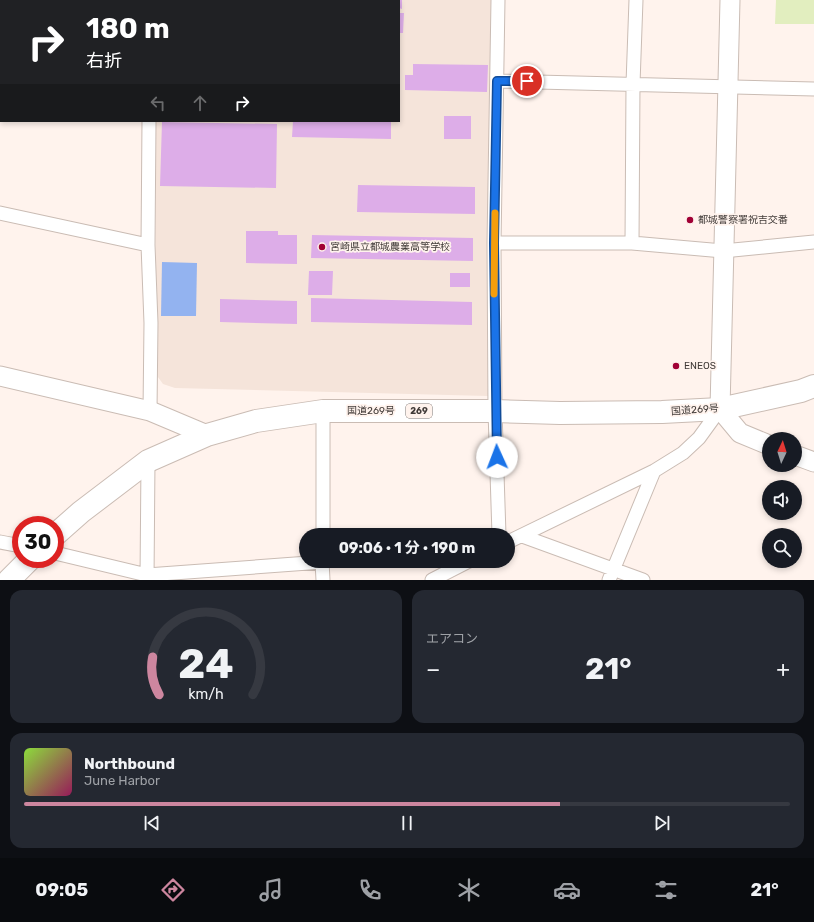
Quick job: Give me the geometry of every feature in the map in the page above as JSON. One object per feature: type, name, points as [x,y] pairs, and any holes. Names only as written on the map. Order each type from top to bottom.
[{"type":"highway","name":"国道269号","points":[[64,527],[81,512],[148,461],[207,435],[256,421],[323,411],[495,411],[560,413],[720,409],[801,391],[814,386]]},
{"type":"highway","points":[[9,580],[21,568]]},
{"type":"street","points":[[498,0],[494,243],[495,411],[499,528]]},
{"type":"street","points":[[632,243],[633,84],[636,0]]},
{"type":"street","points":[[515,539],[654,471],[683,454],[699,438],[720,409],[730,0]]},
{"type":"street","points":[[497,81],[814,89]]},
{"type":"street","points":[[148,122],[148,245],[151,323],[150,411]]},
{"type":"street","points":[[0,213],[148,245]]},
{"type":"street","points":[[494,243],[632,243],[723,251],[814,242]]},
{"type":"street","points":[[0,376],[150,411],[207,435]]},
{"type":"street","points":[[720,409],[740,433],[762,442]]},
{"type":"street","points":[[323,411],[323,528]]},
{"type":"street","points":[[802,458],[814,462]]},
{"type":"street","points":[[147,577],[148,461]]},
{"type":"street","points":[[611,575],[654,471]]},
{"type":"street","points":[[522,536],[611,575],[643,580]]},
{"type":"street","points":[[0,542],[12,544]]},
{"type":"street","points":[[64,555],[147,577],[299,563]]},
{"type":"street","points":[[322,568],[323,580]]},
{"type":"street","points":[[432,580],[456,568]]},
{"type":"shaded area","name":"宮崎県立都城農業高等学校","points":[[400,0],[491,0],[488,396],[175,388],[163,384],[155,373],[156,122],[400,122]]},
{"type":"green space","points":[[776,0],[814,0],[814,24],[775,24]]},
{"type":"water","points":[[162,262],[197,263],[196,316],[161,316]]},
{"type":"building","points":[[400,0],[402,0],[402,9],[400,8]]},
{"type":"building","points":[[400,13],[404,13],[403,33],[400,33]]},
{"type":"building","points":[[413,64],[488,65],[487,92],[405,90],[405,75],[413,75]]},
{"type":"building","points":[[444,116],[471,116],[471,139],[444,139]]},
{"type":"building","points":[[162,122],[277,124],[276,188],[160,186]]},
{"type":"building","points":[[293,122],[391,122],[391,139],[292,137]]},
{"type":"building","points":[[358,185],[475,187],[475,214],[357,212]]},
{"type":"building","points":[[246,231],[278,231],[278,235],[297,235],[297,264],[246,263]]},
{"type":"building","points":[[312,235],[473,238],[473,261],[311,258]]},
{"type":"building","points":[[309,271],[333,271],[332,295],[308,295]]},
{"type":"building","points":[[450,273],[470,273],[470,287],[450,287]]},
{"type":"building","points":[[311,298],[472,302],[472,325],[311,322]]},
{"type":"building","points":[[220,299],[297,301],[297,324],[220,322]]},
{"type":"slow traffic","points":[[494,294],[495,213]]},
{"type":"place","name":"都城警察署祝吉交番","points":[[690,220]]},
{"type":"place","name":"宮崎県立都城農業高等学校","points":[[322,247]]},
{"type":"place","name":"ENEOS","points":[[676,366]]},
{"type":"route","points":[[497,457],[495,411],[494,243],[497,81],[527,81]]}]
